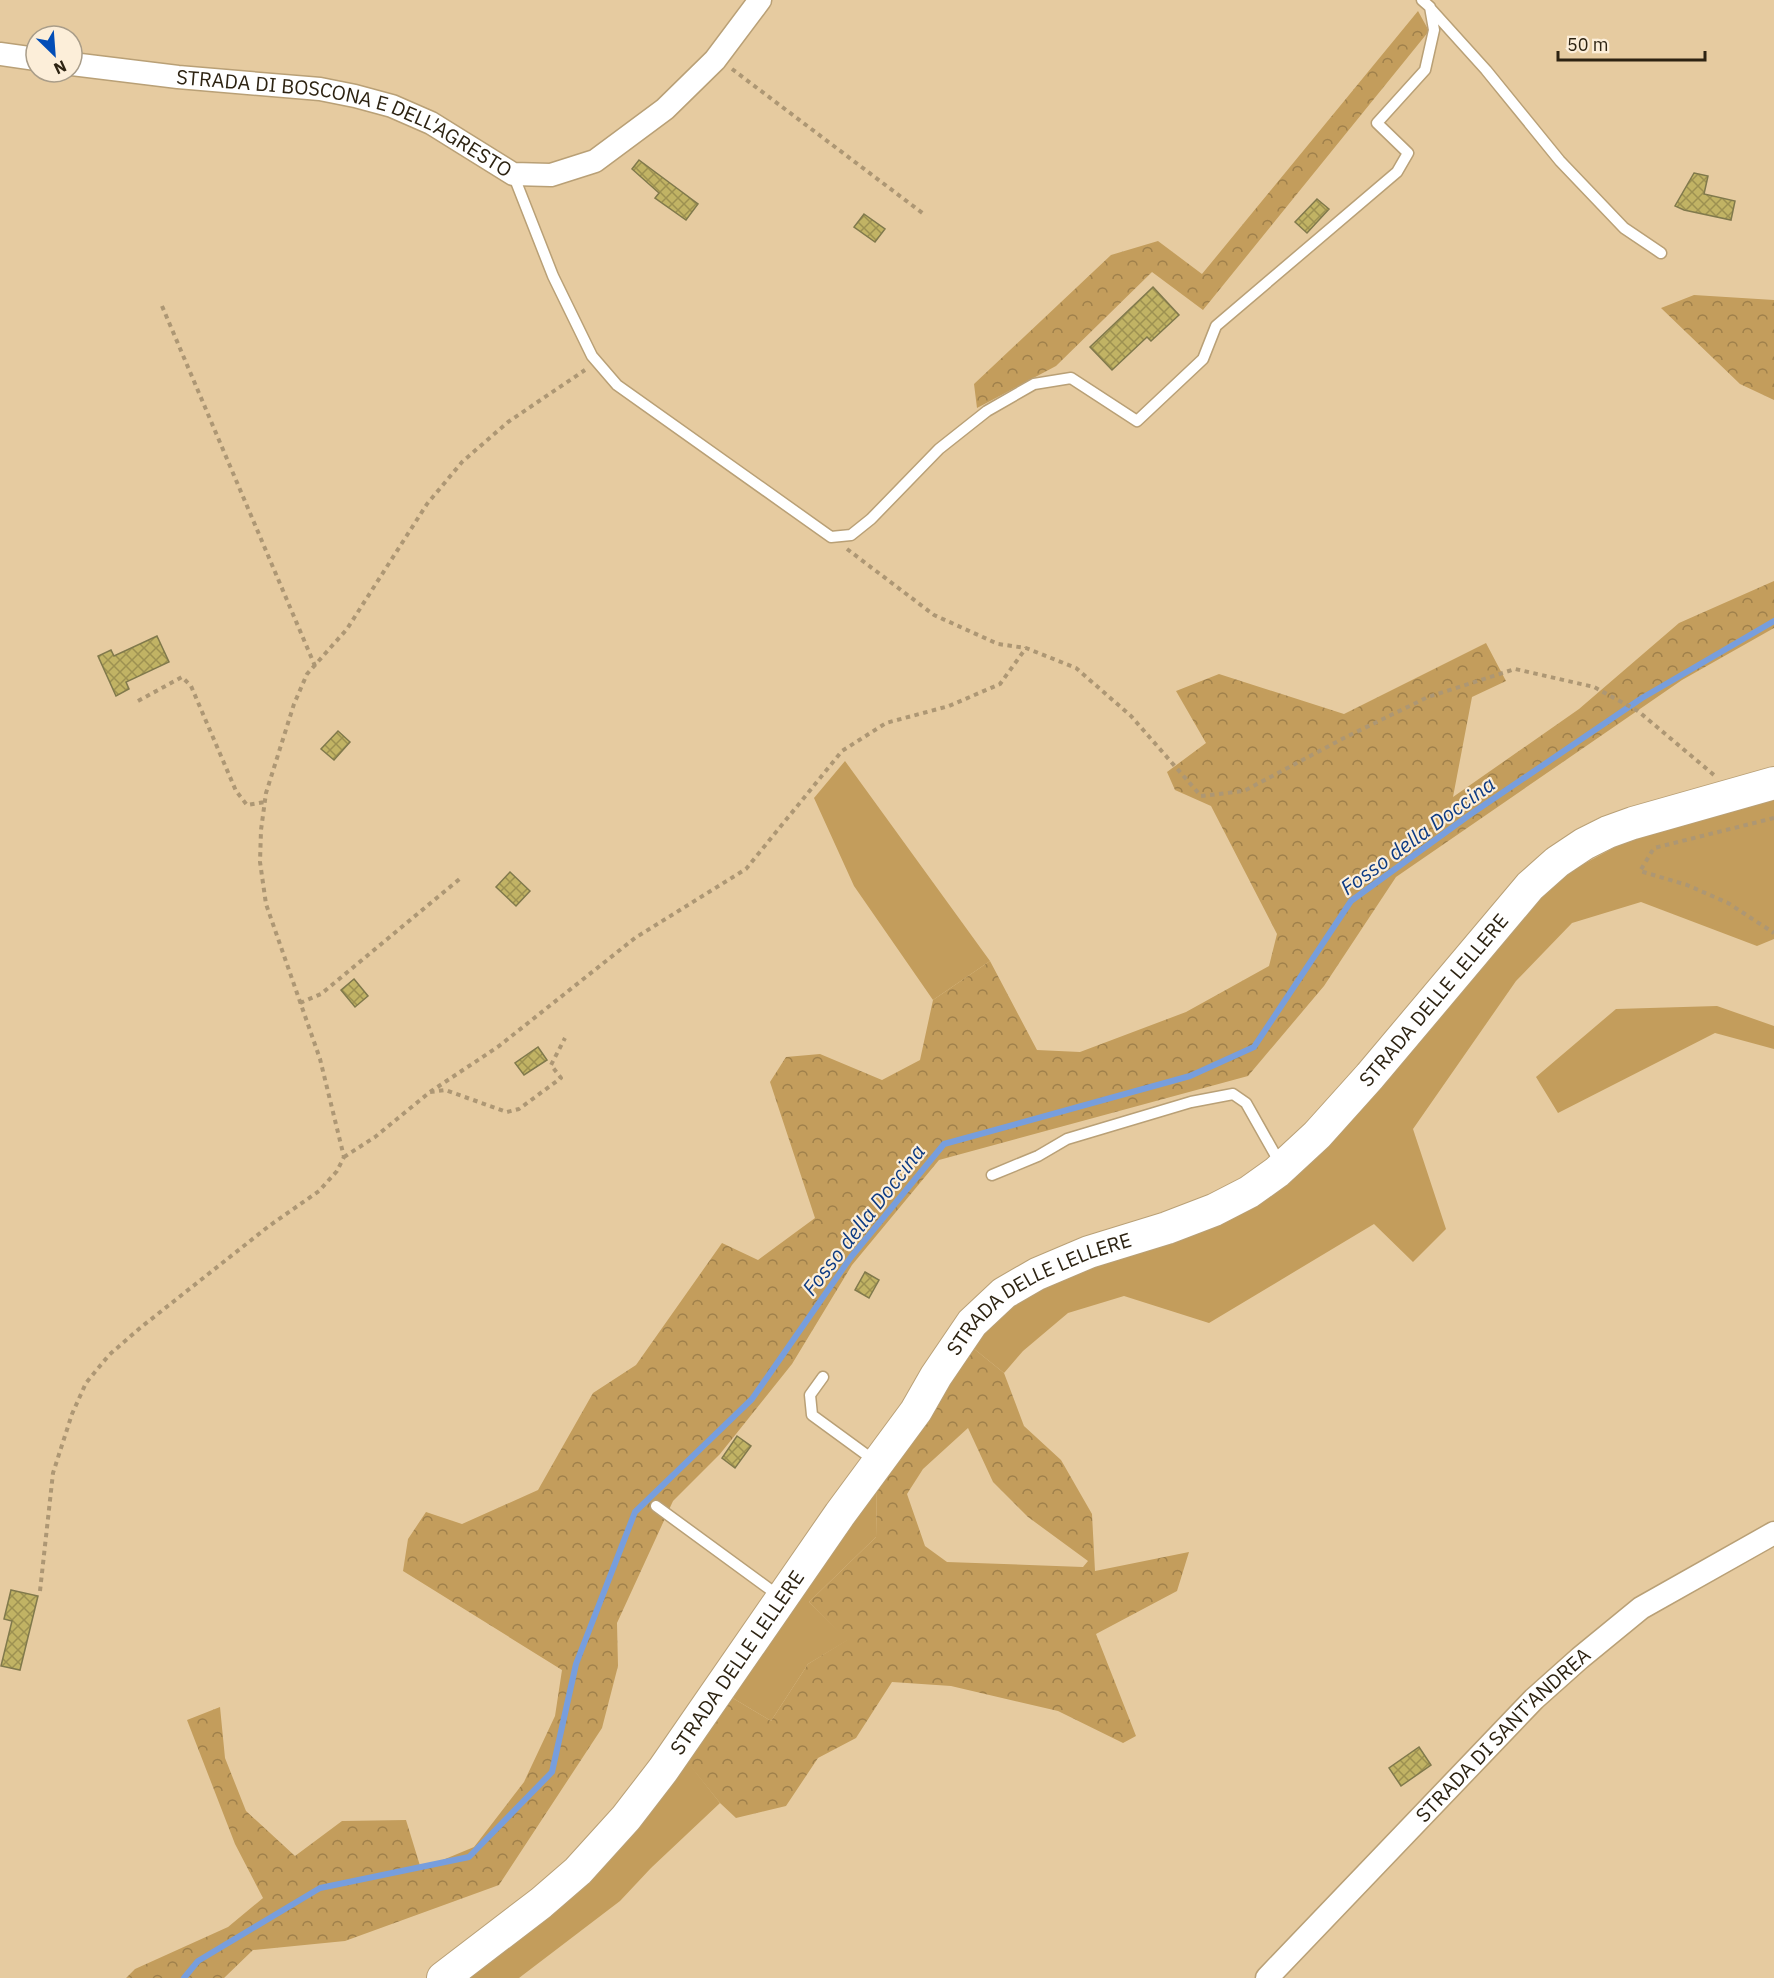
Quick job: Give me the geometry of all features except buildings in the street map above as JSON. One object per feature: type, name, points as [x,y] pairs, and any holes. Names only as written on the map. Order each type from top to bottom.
[{"type":"street","name":"STRADA DI BOSCONA E DELL'AGRESTO","points":[[84,65],[178,77],[320,89],[355,96],[392,106],[431,123],[513,174],[551,175],[595,161],[664,109],[717,57],[760,0]]},
{"type":"street","points":[[0,54],[24,57]]},
{"type":"street","name":"STRADA DELLE LELLERE","points":[[443,1978],[541,1903],[578,1871],[626,1818],[663,1770],[877,1463],[916,1411],[936,1376],[972,1323],[1004,1293],[1037,1274],[1089,1252],[1167,1227],[1250,1192],[1317,1135],[1370,1076],[1530,886],[1557,862],[1584,844],[1633,823],[1774,783]]},
{"type":"street","name":"STRADA DI SANT'ANDREA","points":[[1267,1978],[1534,1699],[1580,1658],[1641,1608],[1774,1533]]},
{"type":"lane","points":[[1426,4],[1486,70],[1560,161],[1624,228],[1661,253]]},
{"type":"lane","points":[[513,174],[554,276],[592,356],[617,385],[831,537],[851,535],[871,519],[939,449],[987,411],[1034,384],[1071,378],[1137,421],[1203,359],[1216,326],[1397,172],[1408,153],[1377,123],[1425,70],[1434,30],[1426,4]]},
{"type":"lane","points":[[992,1175],[1038,1155],[1067,1139],[1191,1102],[1233,1094],[1246,1103],[1282,1167]]},
{"type":"lane","points":[[823,1377],[810,1395],[812,1415],[877,1463]]},
{"type":"lane","points":[[656,1506],[782,1598]]},
{"type":"path","points":[[717,57],[925,215]]},
{"type":"path","points":[[162,306],[315,666]]},
{"type":"path","points":[[344,1157],[320,1059],[266,903],[260,862],[266,793],[294,704],[307,674],[347,629],[427,504],[462,462],[508,422],[548,393],[584,372],[592,356]]},
{"type":"path","points":[[831,537],[934,615],[998,644],[1026,648],[1076,668],[1131,716],[1201,796],[1244,791],[1428,697],[1515,669],[1594,687],[1638,711],[1716,776]]},
{"type":"path","points":[[40,1591],[53,1473],[72,1414],[86,1383],[110,1355],[140,1328],[269,1226],[319,1191],[337,1171],[344,1157],[375,1137],[430,1092],[499,1046],[636,938],[746,869],[842,751],[886,723],[950,706],[1000,684],[1026,648]]},
{"type":"path","points":[[138,701],[182,677],[191,686],[236,791],[248,804],[265,802]]},
{"type":"path","points":[[1774,818],[1654,848],[1640,871],[1687,885],[1728,903],[1774,933]]},
{"type":"path","points":[[300,1003],[321,994],[462,877]]},
{"type":"path","points":[[430,1092],[445,1090],[507,1112],[519,1109],[561,1078],[551,1065],[565,1038]]},
{"type":"green space","points":[[1418,11],[1429,31],[1203,310],[1152,272],[1056,366],[977,408],[974,384],[1111,255],[1158,241],[1202,274]]},
{"type":"green space","points":[[1694,295],[1774,300],[1774,400],[1740,384],[1661,308]]},
{"type":"green space","points":[[1774,581],[1774,628],[1682,680],[1396,877],[1324,986],[1248,1076],[939,1160],[852,1265],[792,1364],[720,1454],[673,1501],[617,1623],[618,1666],[602,1728],[499,1885],[345,1941],[253,1950],[224,1978],[126,1978],[135,1969],[228,1927],[263,1898],[235,1844],[187,1720],[220,1707],[225,1758],[246,1811],[295,1856],[342,1821],[406,1820],[421,1869],[474,1847],[524,1782],[555,1716],[562,1670],[403,1571],[408,1539],[426,1512],[462,1524],[538,1490],[593,1393],[636,1365],[722,1243],[758,1260],[815,1218],[770,1082],[786,1057],[820,1054],[882,1080],[920,1060],[933,1000],[990,961],[1037,1050],[1080,1052],[1186,1012],[1269,966],[1277,934],[1211,806],[1175,790],[1167,772],[1206,743],[1176,691],[1219,674],[1344,714],[1486,643],[1506,681],[1472,697],[1453,797],[1579,709],[1679,623]]},
{"type":"green space","points":[[845,761],[990,961],[933,1000],[854,886],[814,798]]},
{"type":"green space","points":[[1774,795],[1774,939],[1757,946],[1641,902],[1572,923],[1516,981],[1413,1129],[1446,1229],[1413,1262],[1374,1224],[1209,1323],[1124,1296],[1068,1313],[1023,1351],[1004,1373],[973,1348],[994,1318],[1058,1278],[1290,1182],[1554,880],[1641,833]]},
{"type":"green space","points":[[1717,1006],[1774,1026],[1774,1049],[1715,1033],[1558,1113],[1536,1077],[1616,1009]]},
{"type":"green space","points":[[973,1348],[1004,1373],[1024,1426],[1061,1460],[1092,1514],[1095,1571],[1189,1552],[1177,1591],[1096,1634],[1136,1736],[1123,1743],[1058,1711],[951,1686],[892,1682],[856,1738],[818,1758],[786,1806],[736,1818],[720,1803],[687,1762],[731,1697],[771,1721],[808,1664],[847,1640],[809,1602],[876,1537],[877,1484]],"holes":[[[968,1428],[993,1482],[1028,1517],[1088,1561],[1083,1567],[947,1562],[925,1546],[907,1494],[923,1469]]]},
{"type":"green space","points":[[877,1484],[876,1537],[809,1602],[848,1640],[808,1664],[771,1721],[731,1697]]},
{"type":"green space","points":[[687,1761],[720,1803],[651,1868],[620,1901],[519,1978],[462,1978]]},
{"type":"waterway","name":"Fosso della Doccina","points":[[184,1978],[198,1961],[320,1888],[469,1857],[552,1772],[576,1664],[635,1512],[752,1399],[851,1257],[944,1144],[1190,1076],[1254,1047],[1351,901],[1468,816],[1642,698],[1774,621]]}]
